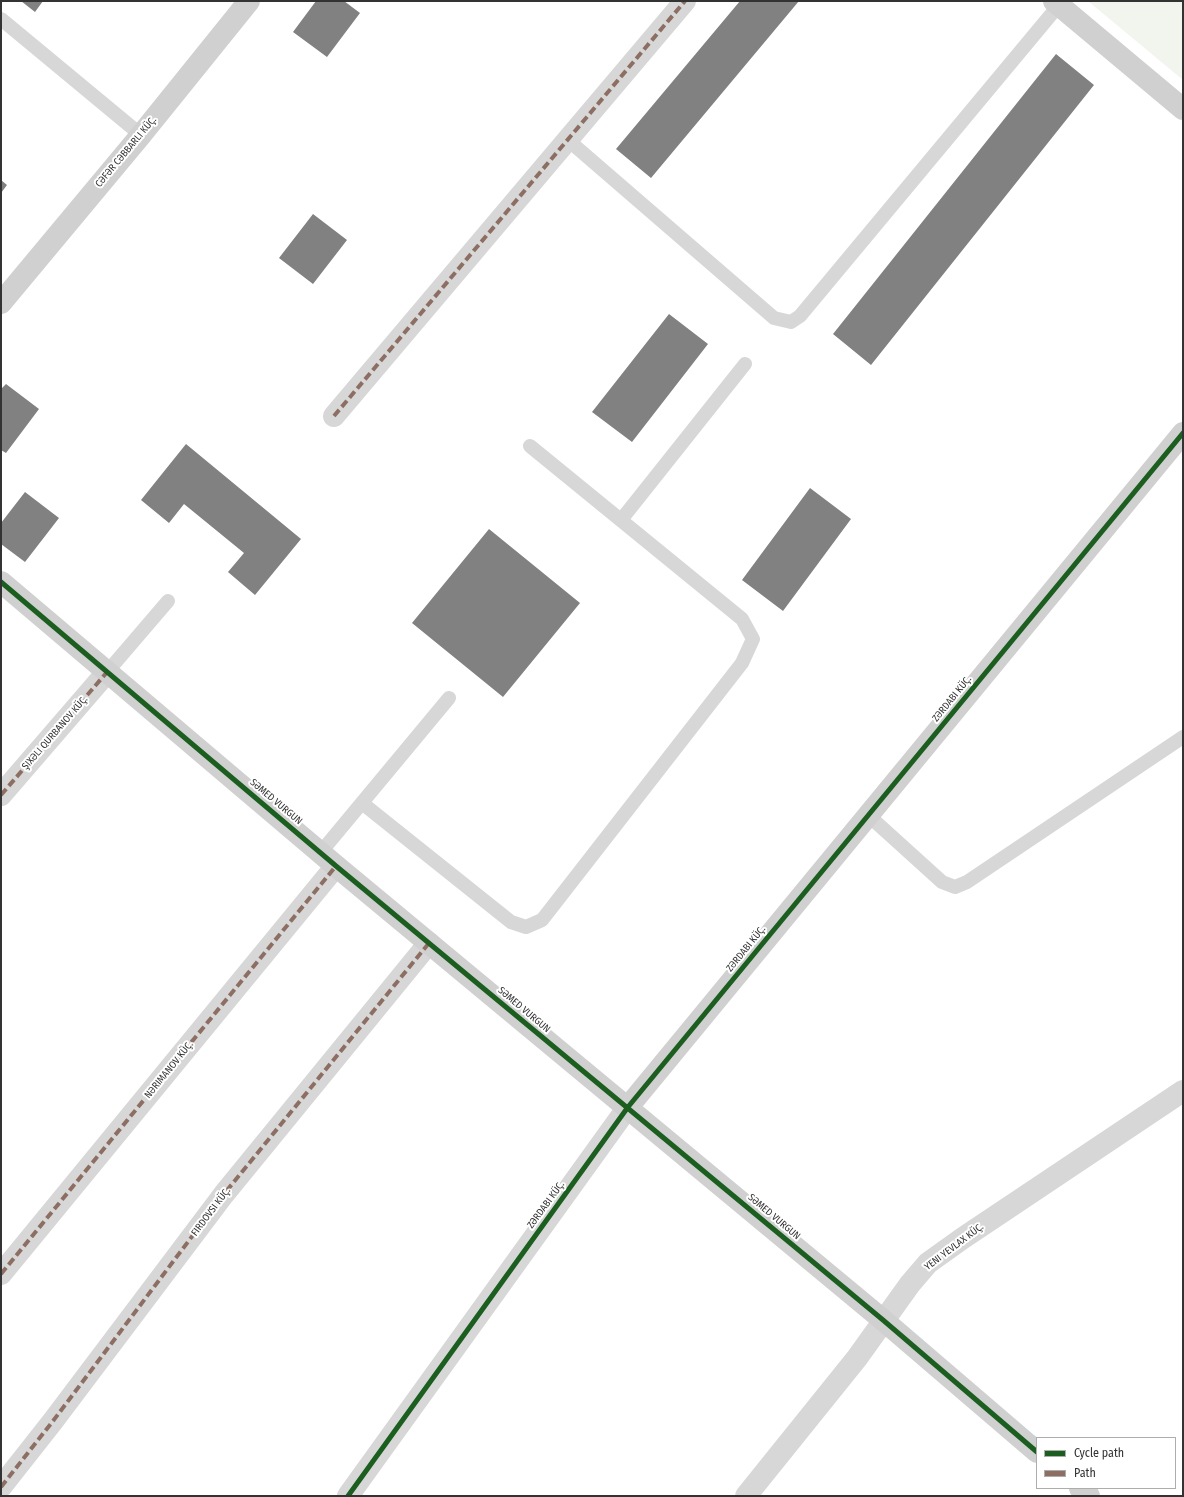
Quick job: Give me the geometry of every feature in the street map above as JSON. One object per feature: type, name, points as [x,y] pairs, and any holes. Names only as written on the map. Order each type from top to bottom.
[{"type":"street","points":[[1,303],[249,1]]},
{"type":"street","points":[[334,416],[685,1]]},
{"type":"street","points":[[1056,3],[1183,109]]},
{"type":"street","name":"ZƏRDABI KÜÇ.","points":[[348,1496],[628,1107],[1183,433]]},
{"type":"street","name":"SƏMED VURGUN","points":[[1,582],[429,943],[883,1320],[1036,1451]]},
{"type":"street","points":[[1,795],[108,671]]},
{"type":"street","name":"NƏRIMANOV KÜÇ.","points":[[1,1274],[329,859]]},
{"type":"street","name":"FIRDOVSI KÜÇ.","points":[[1,1487],[53,1421],[224,1194],[429,943]]},
{"type":"street","name":"YENI YEVLAX KÜÇ.","points":[[746,1496],[857,1358],[883,1320],[928,1263],[1183,1091]]},
{"type":"street","points":[[1081,1489],[1089,1496]]},
{"type":"lane","points":[[568,140],[774,318],[791,322],[800,316],[1056,3]]},
{"type":"lane","points":[[1,19],[141,134]]},
{"type":"lane","points":[[621,520],[745,364]]},
{"type":"lane","points":[[362,803],[511,922],[526,926],[542,920],[742,663],[753,639],[742,619],[530,446]]},
{"type":"lane","points":[[108,671],[168,601]]},
{"type":"lane","points":[[329,859],[362,803],[449,698]]},
{"type":"lane","points":[[868,815],[942,882],[955,887],[967,882],[1183,737]]},
{"type":"shaded area","points":[[1088,1],[1183,1],[1183,80]]},
{"type":"building","points":[[21,1],[43,1],[35,12]]},
{"type":"building","points":[[316,1],[344,1],[360,13],[327,57],[293,32]]},
{"type":"building","points":[[740,1],[799,1],[651,178],[616,149]]},
{"type":"building","points":[[1056,54],[1094,85],[871,365],[833,334]]},
{"type":"building","points":[[1,180],[7,185],[1,193]]},
{"type":"building","points":[[313,214],[347,240],[313,284],[279,258]]},
{"type":"building","points":[[669,314],[708,344],[632,442],[592,412]]},
{"type":"building","points":[[6,384],[39,409],[6,453],[1,450],[1,389]]},
{"type":"building","points":[[186,444],[301,539],[255,595],[228,572],[244,553],[184,504],[169,523],[141,500]]},
{"type":"building","points":[[810,488],[851,519],[783,611],[742,580]]},
{"type":"building","points":[[25,492],[59,518],[25,562],[1,544],[1,523]]},
{"type":"building","points":[[489,529],[580,603],[503,697],[412,623]]},
{"type":"marked path","points":[[334,416],[685,1]]},
{"type":"marked path","points":[[1,795],[108,671]]},
{"type":"marked path","points":[[1,1274],[336,866]]},
{"type":"marked path","points":[[1,1487],[53,1421],[224,1194],[429,943]]},
{"type":"cycle path","points":[[348,1496],[628,1107],[1183,433]]},
{"type":"cycle path","points":[[1,582],[336,866],[883,1320],[1036,1451]]}]
